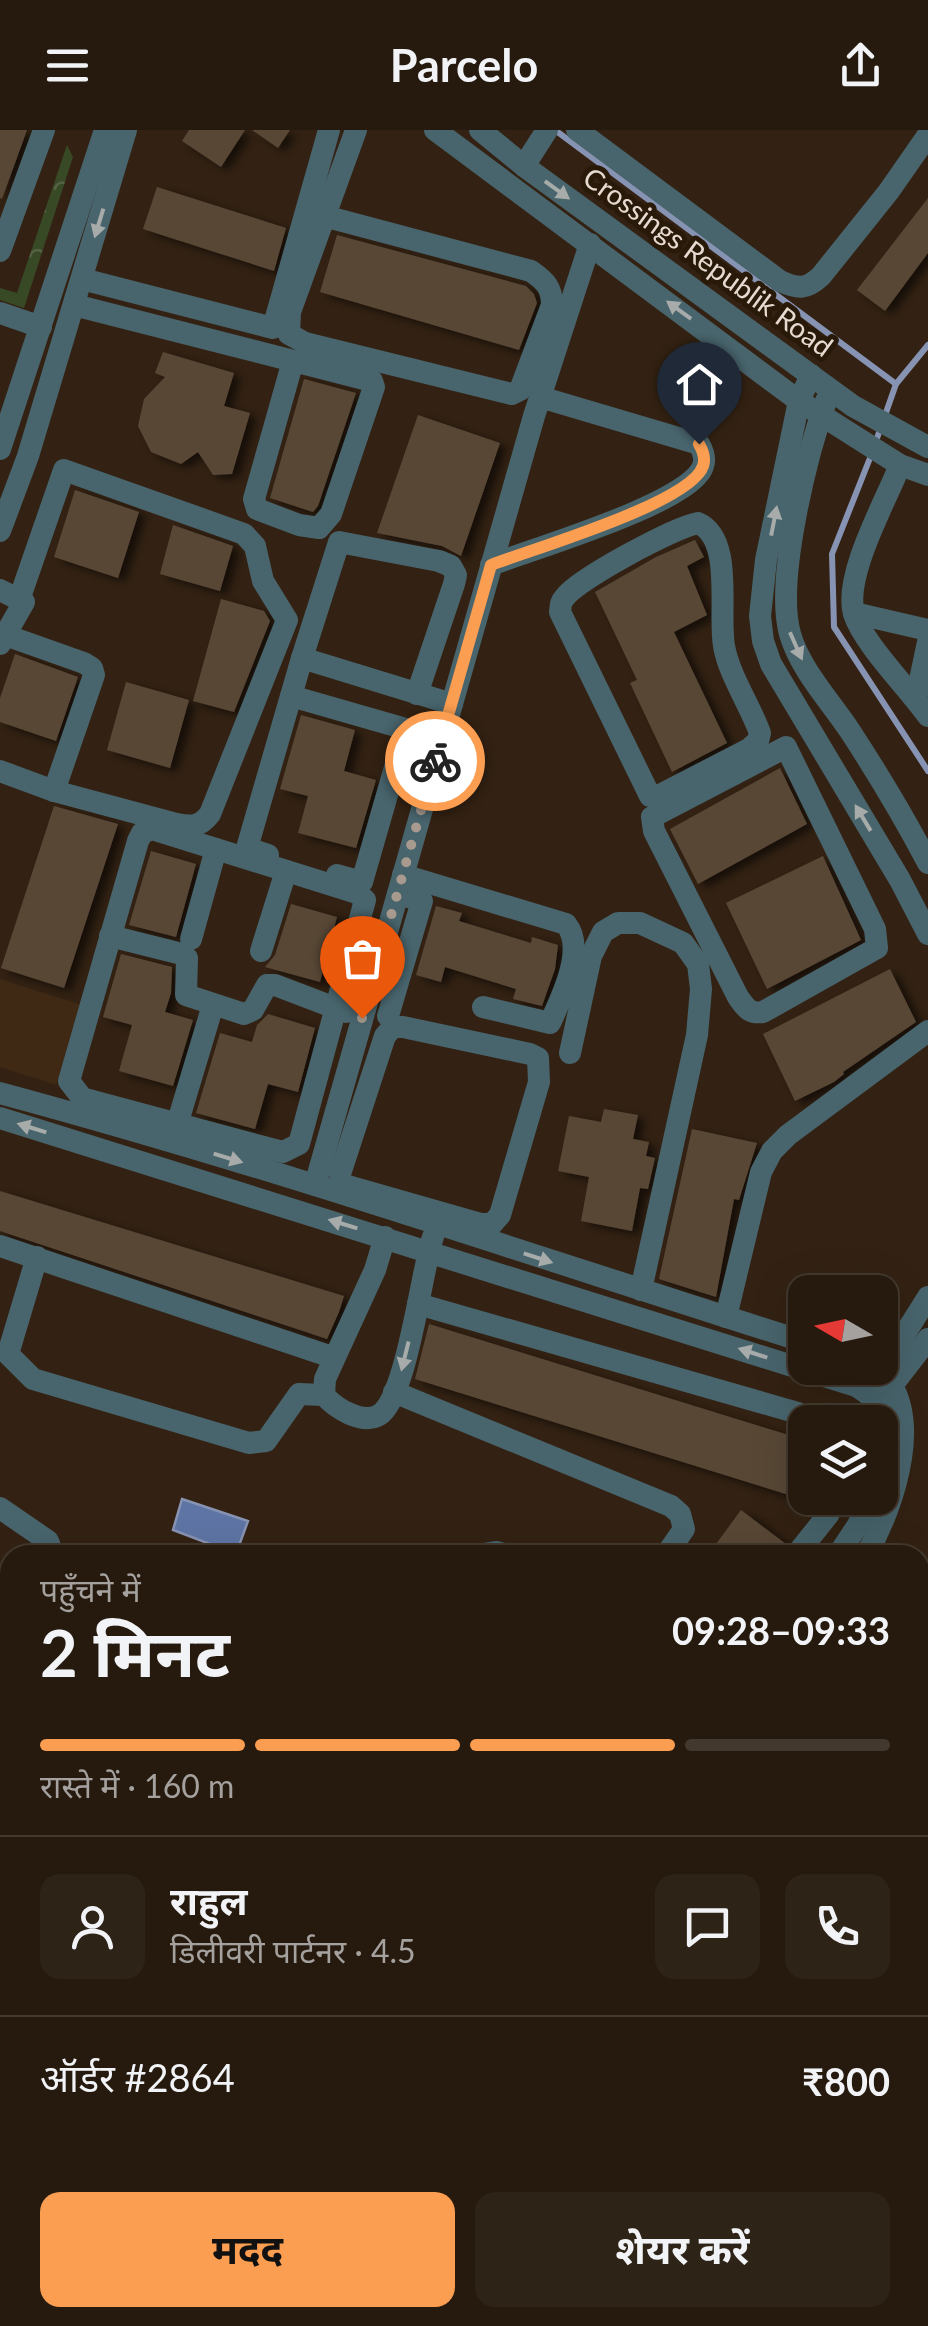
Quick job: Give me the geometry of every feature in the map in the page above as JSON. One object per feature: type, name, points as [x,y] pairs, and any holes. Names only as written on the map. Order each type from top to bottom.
[{"type":"street","points":[[0,251],[44,130]]},
{"type":"street","points":[[82,279],[273,328],[329,130]]},
{"type":"street","points":[[324,216],[531,271],[546,282],[552,305],[520,390],[512,394],[305,343],[289,334],[290,312],[324,216],[356,130]]},
{"type":"street","name":"Crossings Republik Road","points":[[435,130],[799,401],[838,415],[915,461]]},
{"type":"street","name":"Crossings Republik Road","points":[[480,130],[536,147],[820,381],[838,415]]},
{"type":"street","points":[[577,130],[780,282],[798,288],[809,287],[821,276],[928,135]]},
{"type":"street","points":[[0,532],[28,456],[82,279],[106,163],[106,131]]},
{"type":"street","points":[[0,449],[41,328],[106,163]]},
{"type":"street","points":[[315,1185],[540,397],[590,244]]},
{"type":"street","points":[[74,305],[372,381],[374,388],[330,514],[320,528],[298,525],[257,509],[254,499],[292,361]]},
{"type":"street","points":[[0,314],[41,328]]},
{"type":"street","points":[[820,381],[799,401],[766,560],[760,616],[763,642],[928,934]]},
{"type":"street","points":[[491,565],[662,502],[691,482],[703,468],[704,455],[699,444],[540,397]]},
{"type":"street","points":[[922,707],[865,633],[854,613],[852,592],[856,572],[915,461],[904,436],[838,415],[804,473],[787,597],[790,634],[799,656],[877,772],[928,862]]},
{"type":"street","points":[[0,772],[54,791],[178,824],[202,823],[210,814],[287,620],[263,580],[255,546],[244,534],[64,470],[10,595],[24,602],[3,640],[92,668],[94,674],[54,791]]},
{"type":"street","points":[[698,523],[708,528],[720,550],[724,649],[760,733],[758,741],[658,796],[650,796],[560,612],[562,600],[576,586],[639,550],[698,523]]},
{"type":"street","points":[[406,729],[362,882],[247,848],[339,542],[439,562],[451,566],[456,575],[417,694]]},
{"type":"street","points":[[854,613],[928,630]]},
{"type":"street","points":[[724,649],[763,642]]},
{"type":"street","points":[[922,707],[928,642]]},
{"type":"street","points":[[302,658],[452,704]]},
{"type":"street","points":[[291,696],[442,740]]},
{"type":"street","points":[[786,748],[810,797],[875,928],[877,948],[763,1012],[747,1010],[654,831],[652,817],[786,748]]},
{"type":"street","points":[[810,797],[842,782]]},
{"type":"street","points":[[0,1094],[175,1132],[271,1149],[293,1150],[299,1144],[365,900],[357,893],[152,829],[142,833],[70,1081],[82,1098],[175,1132],[315,1185],[438,1219],[492,1224],[500,1216],[538,1082],[538,1058],[530,1054],[394,1028],[385,1036],[340,1174],[341,1184],[438,1219],[641,1290],[788,1337]]},
{"type":"street","points":[[191,938],[216,849]]},
{"type":"street","points":[[848,870],[884,854]]},
{"type":"street","points":[[260,952],[286,871]]},
{"type":"street","points":[[400,884],[566,924],[573,933],[574,952],[550,1023],[483,1007]]},
{"type":"street","points":[[388,1016],[425,892]]},
{"type":"street","points":[[570,1053],[591,956],[603,932],[618,923],[640,923],[683,943],[698,964],[699,1020],[641,1290]]},
{"type":"street","points":[[110,936],[182,954],[187,958],[186,994],[244,1014],[252,1010],[268,985],[365,1008]]},
{"type":"street","points":[[175,1132],[213,1004]]},
{"type":"street","points":[[726,1317],[761,1172],[772,1151],[928,1031]]},
{"type":"street","points":[[354,1048],[379,1055]]},
{"type":"street","points":[[0,1118],[856,1386],[873,1398],[876,1405]]},
{"type":"street","points":[[385,1237],[324,1380],[324,1395],[332,1405],[365,1418],[378,1416],[394,1392],[438,1219]]},
{"type":"street","points":[[0,1246],[332,1357]]},
{"type":"street","points":[[0,1379],[38,1257]]},
{"type":"street","points":[[898,1348],[928,1296]]},
{"type":"street","points":[[418,1304],[788,1410]]},
{"type":"street","points":[[898,1362],[928,1339]]},
{"type":"street","points":[[8,1354],[33,1379],[249,1443],[266,1441],[299,1394],[324,1395]]},
{"type":"street","points":[[873,1398],[879,1385]]},
{"type":"street","points":[[872,1545],[888,1517],[904,1465],[908,1416],[891,1385]]},
{"type":"street","points":[[394,1392],[671,1506],[680,1514],[684,1529],[673,1545]]},
{"type":"street","points":[[0,1508],[49,1545]]},
{"type":"street","points":[[804,1545],[828,1515]]},
{"type":"street","points":[[844,1545],[860,1515]]},
{"type":"shaded area","points":[[0,979],[85,1006],[56,1085],[0,1067]]},
{"type":"green space","points":[[67,145],[73,157],[24,308],[0,300],[0,288],[17,293]]},
{"type":"water","points":[[182,1499],[248,1521],[239,1545],[212,1545],[173,1530]]},
{"type":"building","points":[[0,130],[27,130],[2,199],[0,198]]},
{"type":"building","points":[[189,130],[245,130],[221,167],[182,141]]},
{"type":"building","points":[[252,130],[290,130],[278,148]]},
{"type":"building","points":[[157,187],[286,228],[274,271],[143,229]]},
{"type":"building","points":[[928,198],[928,253],[885,311],[857,290]]},
{"type":"building","points":[[337,235],[526,286],[537,303],[519,350],[320,292]]},
{"type":"building","points":[[163,352],[234,373],[224,406],[250,413],[232,474],[213,475],[198,452],[181,464],[151,452],[138,426],[144,399],[165,377],[155,373]]},
{"type":"building","points":[[304,379],[356,393],[313,512],[270,498]]},
{"type":"building","points":[[418,415],[500,443],[461,556],[442,546],[377,533]]},
{"type":"building","points":[[75,490],[139,512],[118,578],[54,557]]},
{"type":"building","points":[[173,525],[233,546],[220,591],[160,574]]},
{"type":"building","points":[[695,540],[704,557],[687,566],[707,615],[674,632],[727,743],[672,772],[630,683],[637,680],[595,592]]},
{"type":"building","points":[[221,599],[264,611],[270,621],[234,712],[193,701]]},
{"type":"building","points":[[15,654],[78,677],[56,741],[0,722],[0,698]]},
{"type":"building","points":[[126,682],[189,700],[170,768],[107,750]]},
{"type":"building","points":[[301,715],[355,730],[344,771],[376,780],[356,848],[298,833],[308,796],[280,789]]},
{"type":"building","points":[[780,768],[807,824],[698,884],[670,829]]},
{"type":"building","points":[[54,806],[118,824],[64,988],[1,968]]},
{"type":"building","points":[[151,851],[196,864],[176,937],[129,925]]},
{"type":"building","points":[[823,856],[861,940],[767,989],[726,903]]},
{"type":"building","points":[[291,904],[337,917],[320,982],[265,967],[275,955]]},
{"type":"building","points":[[436,906],[462,913],[459,921],[531,943],[532,937],[558,945],[555,969],[542,1006],[513,999],[516,989],[445,967],[441,982],[416,975]]},
{"type":"building","points":[[121,954],[172,967],[171,993],[165,1012],[193,1020],[173,1086],[119,1071],[132,1025],[103,1017]]},
{"type":"building","points":[[890,969],[916,1022],[834,1082],[795,1101],[763,1034]]},
{"type":"building","points":[[268,1014],[315,1028],[298,1092],[268,1084],[255,1129],[196,1113],[220,1033],[252,1042],[257,1025]]},
{"type":"building","points":[[604,1109],[638,1115],[633,1139],[649,1142],[646,1156],[655,1158],[648,1189],[640,1188],[632,1231],[581,1221],[589,1177],[558,1171],[569,1116],[601,1122]]},
{"type":"building","points":[[692,1129],[757,1143],[739,1200],[734,1199],[716,1297],[659,1279]]},
{"type":"building","points":[[0,1191],[344,1296],[339,1312],[327,1339],[0,1231]]},
{"type":"building","points":[[429,1324],[788,1435],[788,1495],[415,1379]]},
{"type":"building","points":[[741,1510],[786,1544],[785,1545],[715,1545]]},
{"type":"waterway","points":[[555,130],[896,384]]},
{"type":"waterway","points":[[876,441],[896,384],[928,345]]},
{"type":"waterway","points":[[872,453],[832,554],[834,627],[928,771]]},
{"type":"way so far","points":[[362,1018],[435,761]]},
{"type":"route","points":[[435,761],[491,565],[678,493],[703,468],[704,455],[699,444]]}]
